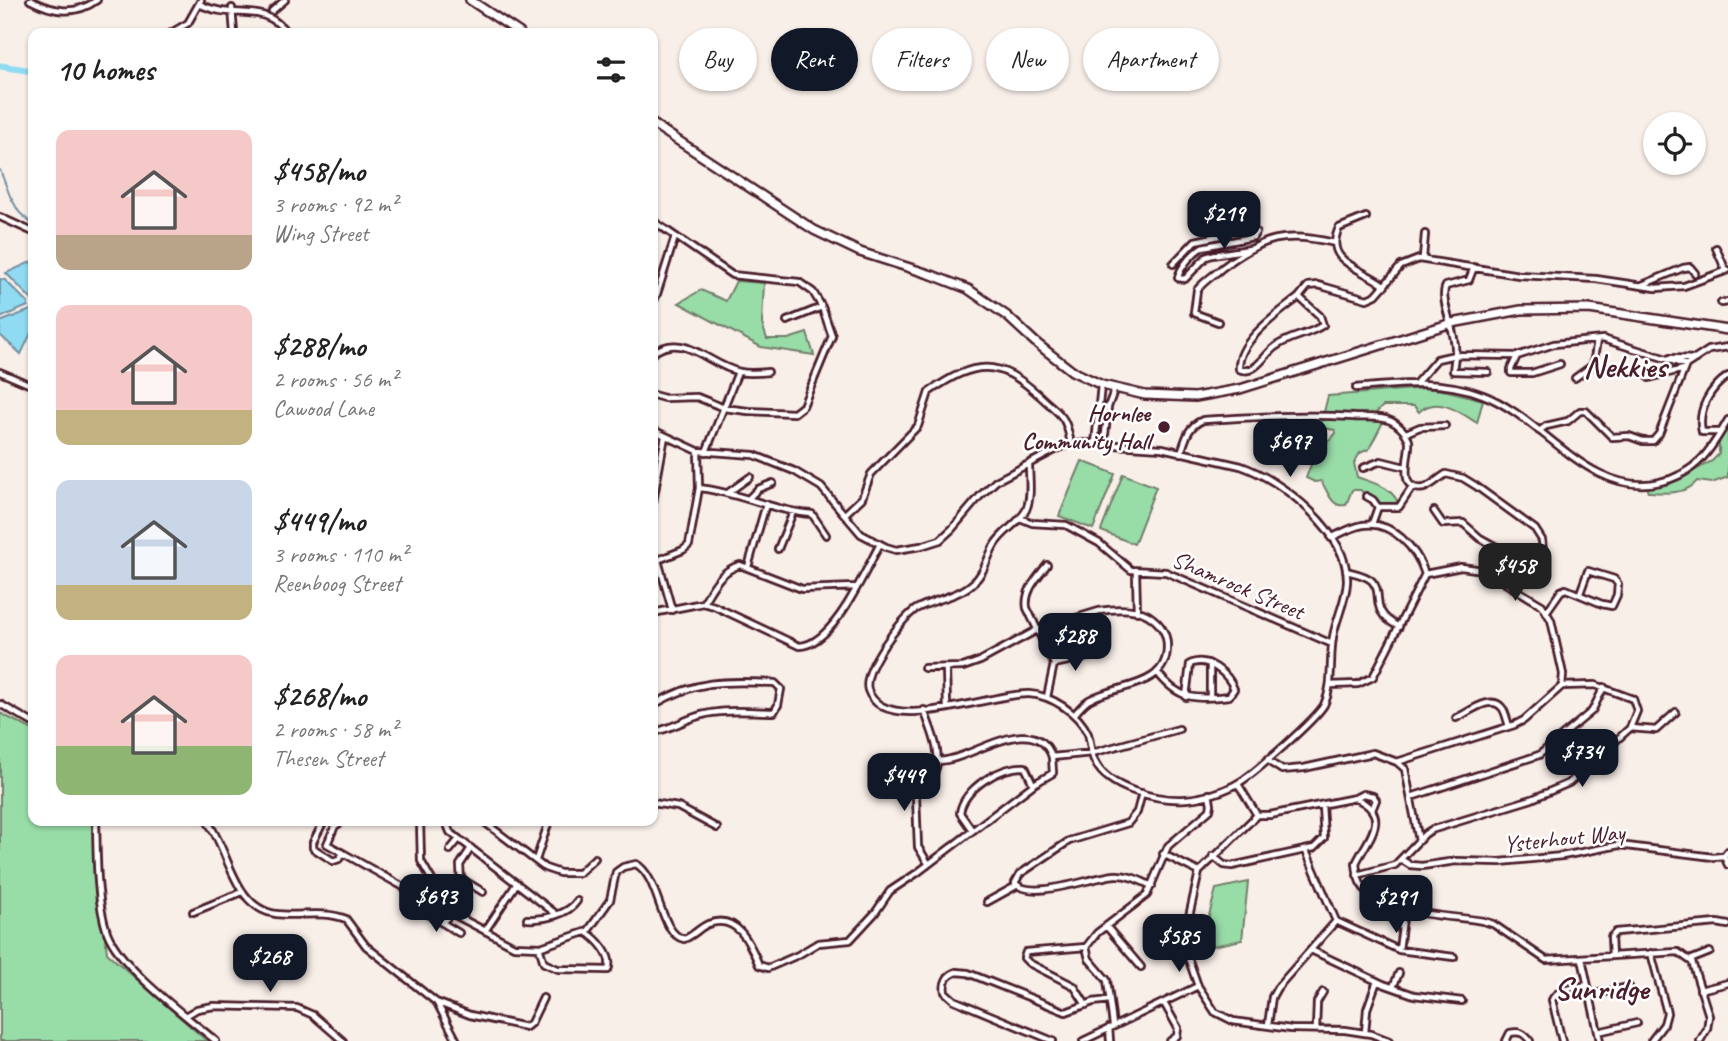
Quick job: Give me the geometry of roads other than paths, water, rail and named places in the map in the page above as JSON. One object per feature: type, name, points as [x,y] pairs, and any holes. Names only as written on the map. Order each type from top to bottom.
[{"type":"highway","points":[[470,0],[512,28]]},
{"type":"highway","points":[[658,127],[828,238],[860,252],[968,289],[1007,316],[1063,364],[1088,380],[1145,396],[1179,398],[1221,393],[1261,384],[1452,323],[1513,311],[1577,309],[1634,314],[1728,330]]},
{"type":"street","points":[[30,0],[48,8],[68,12],[85,8],[97,0]]},
{"type":"street","points":[[283,28],[270,9],[285,0]]},
{"type":"street","points":[[180,28],[188,23],[200,2],[211,9],[251,6]]},
{"type":"street","points":[[232,8],[234,28]]},
{"type":"street","points":[[0,217],[28,230]]},
{"type":"street","points":[[1366,217],[1339,228],[1335,243],[1343,261],[1372,275],[1385,286]]},
{"type":"street","points":[[658,225],[727,272],[737,276],[799,282],[813,292],[822,307],[830,328],[831,341],[799,411],[794,413],[724,408],[697,397],[658,396]]},
{"type":"street","points":[[1172,264],[1195,241],[1250,229],[1256,232],[1253,237],[1202,247],[1180,271],[1178,278],[1185,279],[1212,255],[1250,249],[1286,237],[1306,236],[1335,243]]},
{"type":"street","points":[[1423,258],[1425,234]]},
{"type":"street","points":[[658,292],[675,237]]},
{"type":"street","points":[[1299,297],[1320,316],[1323,325],[1279,344],[1252,369],[1245,372],[1239,369],[1239,361],[1247,342],[1311,284],[1367,299],[1376,295],[1401,267],[1423,258],[1519,275],[1596,279],[1656,288],[1684,286],[1727,270],[1716,247]]},
{"type":"street","points":[[1218,322],[1194,313],[1197,290],[1250,249]]},
{"type":"street","points":[[1474,267],[1469,280],[1446,286],[1443,299],[1452,323],[1455,355],[1453,371],[1488,372]]},
{"type":"street","points":[[1639,286],[1683,268],[1689,267],[1695,273]]},
{"type":"street","points":[[1721,303],[1728,302]]},
{"type":"street","points":[[787,321],[822,307]]},
{"type":"street","points":[[1417,383],[1437,359],[1455,355],[1517,356],[1554,344],[1597,340],[1685,367]]},
{"type":"street","points":[[1574,378],[1593,365],[1597,340]]},
{"type":"street","points":[[658,350],[665,346],[678,345],[738,372],[768,372]]},
{"type":"street","points":[[1649,378],[1685,367],[1709,350],[1728,347]]},
{"type":"street","points":[[1517,356],[1511,373],[1532,373],[1560,364]]},
{"type":"street","points":[[1666,359],[1696,359]]},
{"type":"street","points":[[1539,431],[1546,426],[1564,423],[1583,410],[1590,413],[1612,437],[1629,436],[1653,441],[1658,436],[1685,367]]},
{"type":"street","points":[[845,514],[862,498],[871,474],[918,426],[929,393],[965,371],[975,368],[1000,369],[1016,376],[1065,418],[1071,445]]},
{"type":"street","points":[[0,372],[28,384]]},
{"type":"street","points":[[706,452],[738,372]]},
{"type":"street","points":[[1721,432],[1702,432],[1702,410],[1706,400],[1728,376]]},
{"type":"street","points":[[1356,388],[1417,383],[1468,390],[1487,396],[1609,479],[1640,485],[1671,480],[1689,471],[1705,458],[1728,419]]},
{"type":"street","points":[[1095,444],[1102,385]]},
{"type":"street","points":[[1104,444],[1108,407],[1115,388]]},
{"type":"street","points":[[1181,453],[1190,428],[1203,419],[1303,416],[1382,418],[1394,423],[1409,441],[1406,477],[1413,486],[1427,487],[1446,474],[1462,478],[1535,529],[1544,547],[1540,558],[1529,561],[1502,550],[1480,538],[1462,523],[1443,524],[1434,511]]},
{"type":"street","points":[[1405,433],[1420,427],[1445,426]]},
{"type":"street","points":[[658,432],[698,451],[754,455],[794,471],[821,487],[861,534],[886,547],[904,550],[940,540],[987,488],[1029,464],[1054,450],[1071,445],[1150,447],[1252,470],[1307,506],[1320,519],[1345,562],[1347,582],[1332,644],[1330,685],[1325,703],[1238,784],[1182,800],[1142,793],[1112,781],[1099,768],[1087,732],[1074,715],[1047,697],[1028,694],[970,706],[897,712],[875,701],[867,685],[870,669],[889,639],[913,612],[966,589],[976,581],[995,544],[1025,511],[1028,502],[1029,464]]},
{"type":"street","points":[[658,474],[665,436]]},
{"type":"street","points":[[672,610],[658,561],[689,545],[699,488],[698,451]]},
{"type":"street","points":[[1363,468],[1381,461],[1406,468]]},
{"type":"street","points":[[729,493],[741,481],[750,477]]},
{"type":"street","points":[[749,498],[758,489],[773,483]]},
{"type":"street","points":[[1378,507],[1399,507],[1413,486]]},
{"type":"street","points":[[699,488],[814,515],[826,535]]},
{"type":"street","points":[[1366,496],[1378,507]]},
{"type":"street","points":[[748,567],[766,503]]},
{"type":"street","points":[[1372,525],[1378,507]]},
{"type":"street","points":[[778,549],[793,512]]},
{"type":"street","name":"Shamrock Street","points":[[1020,518],[1032,523],[1066,526],[1099,543],[1131,570],[1166,572],[1332,644]]},
{"type":"street","points":[[1330,685],[1358,684],[1373,677],[1425,574],[1418,557],[1404,539],[1394,532],[1372,525],[1355,527],[1331,538]]},
{"type":"street","points":[[658,612],[703,603],[804,646],[820,638],[832,626],[880,544]]},
{"type":"street","points":[[1486,572],[1502,550]]},
{"type":"street","points":[[703,603],[726,570],[740,565],[802,589],[856,587]]},
{"type":"street","points":[[1046,565],[1026,601],[1054,664],[1047,697]]},
{"type":"street","points":[[1425,574],[1461,567],[1486,572],[1542,605],[1547,611],[1563,674],[1562,686]]},
{"type":"street","points":[[1346,570],[1374,583],[1380,611],[1399,627]]},
{"type":"street","points":[[1547,611],[1563,589],[1612,606],[1618,584],[1614,579],[1588,571],[1580,593]]},
{"type":"street","points":[[1136,572],[1136,612]]},
{"type":"street","points":[[923,668],[963,667],[980,661],[1037,630],[1099,611],[1147,614],[1166,634],[1167,650],[1162,666],[1144,682],[1086,701],[1074,715]]},
{"type":"street","points":[[1054,664],[1091,656]]},
{"type":"street","points":[[1157,672],[1173,690],[1186,697],[1229,696],[1234,689],[1229,679],[1210,664],[1199,660],[1190,664],[1186,697]]},
{"type":"street","points":[[1210,664],[1210,697]]},
{"type":"street","points":[[946,668],[947,707]]},
{"type":"street","points":[[658,702],[672,693],[706,683],[775,683],[781,689],[774,712],[708,713],[688,718],[671,729],[658,731]]},
{"type":"street","points":[[1357,875],[1386,869],[1402,860],[1431,830],[1562,787],[1630,728],[1637,711],[1633,699],[1604,687],[1586,684],[1562,686],[1524,720],[1397,762]]},
{"type":"street","points":[[1411,797],[1539,755],[1592,711],[1604,687]]},
{"type":"street","points":[[0,704],[28,720]]},
{"type":"street","points":[[1456,718],[1479,705],[1491,704],[1502,707],[1509,726]]},
{"type":"street","points":[[924,710],[937,752],[935,772],[918,790],[916,796],[918,847],[928,863]]},
{"type":"street","points":[[1630,728],[1656,730],[1676,712]]},
{"type":"street","points":[[1052,757],[1092,753],[1179,729]]},
{"type":"street","points":[[420,826],[421,861],[452,913],[514,946],[538,947],[586,932],[603,912],[613,891],[616,872],[636,864],[648,875],[670,929],[676,937],[684,939],[705,925],[721,921],[728,923],[740,930],[749,942],[759,965],[768,968],[818,943],[849,940],[875,913],[890,891],[1034,784],[1053,773],[1049,748],[1042,740],[1019,737],[988,744],[956,758],[907,762]]},
{"type":"street","points":[[1268,758],[1282,770],[1373,753],[1397,762],[1405,769],[1419,842]]},
{"type":"street","points":[[972,830],[960,813],[962,803],[965,797],[995,774],[1024,767],[1034,784]]},
{"type":"street","points":[[1238,784],[1257,815]]},
{"type":"street","points":[[1016,886],[1016,879],[1020,874],[1069,841],[1128,823],[1137,812],[1142,793]]},
{"type":"street","points":[[1110,1041],[1107,980],[1089,959],[1086,947],[1105,926],[1147,895],[1163,854],[1173,839],[1210,810],[1209,794]]},
{"type":"street","points":[[1371,810],[1376,800],[1373,796],[1363,794],[1355,798],[1270,815],[1257,815],[1199,872],[1185,934],[1186,952],[1198,986],[1210,1006],[1224,1018],[1268,1026],[1365,1033],[1389,1041]]},
{"type":"street","points":[[1355,798],[1364,802],[1371,810],[1375,821],[1374,830],[1356,863],[1357,875],[1363,888],[1370,893],[1404,910],[1493,924],[1546,960],[1678,952],[1690,960],[1709,1024],[1700,1041]]},
{"type":"street","points":[[658,804],[678,807],[717,828]]},
{"type":"street","points":[[1213,856],[1224,865],[1232,866],[1314,848],[1324,838],[1322,804]]},
{"type":"street","points":[[96,826],[100,888],[108,934],[127,965],[216,1041]]},
{"type":"street","points":[[209,826],[242,892],[260,909],[272,914],[317,914],[346,919],[366,946],[436,1002],[470,1015],[524,1027],[531,1023],[543,998]]},
{"type":"street","points":[[321,826],[313,848],[327,859],[337,861],[343,853]]},
{"type":"street","points":[[327,844],[335,826]]},
{"type":"street","points":[[448,826],[448,830],[556,914]]},
{"type":"street","points":[[490,826],[551,871],[573,874],[586,869],[595,858]]},
{"type":"street","points":[[536,860],[547,826]]},
{"type":"street","points":[[315,837],[417,894],[422,895],[436,885]]},
{"type":"street","points":[[450,850],[459,839]]},
{"type":"street","name":"Ysterhout Way","points":[[1402,860],[1410,865],[1422,866],[1456,861],[1500,862],[1562,856],[1619,845],[1713,857],[1724,856]]},
{"type":"street","points":[[471,848],[460,865],[461,879],[482,892]]},
{"type":"street","points":[[1306,851],[1336,921],[1399,950],[1454,957]]},
{"type":"street","points":[[1728,851],[1724,856],[1728,865]]},
{"type":"street","points":[[1163,854],[1199,872]]},
{"type":"street","points":[[1016,886],[1026,891],[1040,890],[1119,875],[1152,886]]},
{"type":"street","points":[[485,931],[517,883]]},
{"type":"street","points":[[986,902],[1016,886]]},
{"type":"street","points":[[193,912],[242,892]]},
{"type":"street","points":[[527,919],[556,914],[572,908],[577,901]]},
{"type":"street","points":[[1399,950],[1404,910]]},
{"type":"street","points":[[442,923],[452,913]]},
{"type":"street","points":[[426,914],[459,933]]},
{"type":"street","points":[[1268,1026],[1272,997],[1277,988],[1336,921]]},
{"type":"street","points":[[1612,956],[1611,937],[1616,932],[1717,923],[1728,925]]},
{"type":"street","points":[[1105,926],[1141,967]]},
{"type":"street","points":[[538,947],[544,963],[554,968],[608,970],[610,962],[601,946],[586,932]]},
{"type":"street","points":[[1086,947],[1026,952],[1024,958],[1074,986],[1086,1004]]},
{"type":"street","points":[[1311,950],[1393,988],[1414,995],[1462,1001]]},
{"type":"street","points":[[1690,960],[1710,952]]},
{"type":"street","points":[[1651,953],[1667,1013],[1664,1024],[1651,1041]]},
{"type":"street","points":[[1582,959],[1601,1041]]},
{"type":"street","points":[[1053,1041],[954,1000],[945,992],[944,986],[948,977],[956,972],[968,973],[1066,1012],[1086,1004],[1109,1000]]},
{"type":"street","points":[[1393,988],[1399,973]]},
{"type":"street","points":[[1365,1033],[1367,1009],[1377,981]]},
{"type":"street","points":[[1700,990],[1728,983]]},
{"type":"street","points":[[1562,1041],[1553,996],[1558,992],[1587,985]]},
{"type":"street","points":[[1083,1041],[1198,986]]},
{"type":"street","points":[[1590,995],[1629,986]]},
{"type":"street","points":[[1316,1029],[1317,1002],[1323,992]]},
{"type":"street","points":[[436,1002],[457,1041]]},
{"type":"street","points":[[1164,1003],[1178,1028],[1177,1036],[1170,1041]]},
{"type":"street","points":[[187,1015],[197,1009],[214,1006],[297,1008],[313,1015],[343,1041]]},
{"type":"street","points":[[1598,1032],[1636,1023]]},
{"type":"street","points":[[1506,1041],[1510,1033],[1518,1032],[1530,1041]]},
{"type":"water","points":[[28,263],[28,296],[6,273]]},
{"type":"water","points":[[0,279],[5,280],[28,306],[0,318]]},
{"type":"water","points":[[28,311],[28,339],[21,354],[0,335],[0,322]]},
{"type":"waterway","points":[[0,66],[28,70]]},
{"type":"waterway","points":[[0,170],[10,196],[19,212],[28,220]]},
{"type":"place","name":"Hornlee Community Hall","points":[[1164,427]]},
{"type":"district","name":"Nekkies","points":[[1625,366]]},
{"type":"district","name":"Sunridge","points":[[1601,988]]}]
